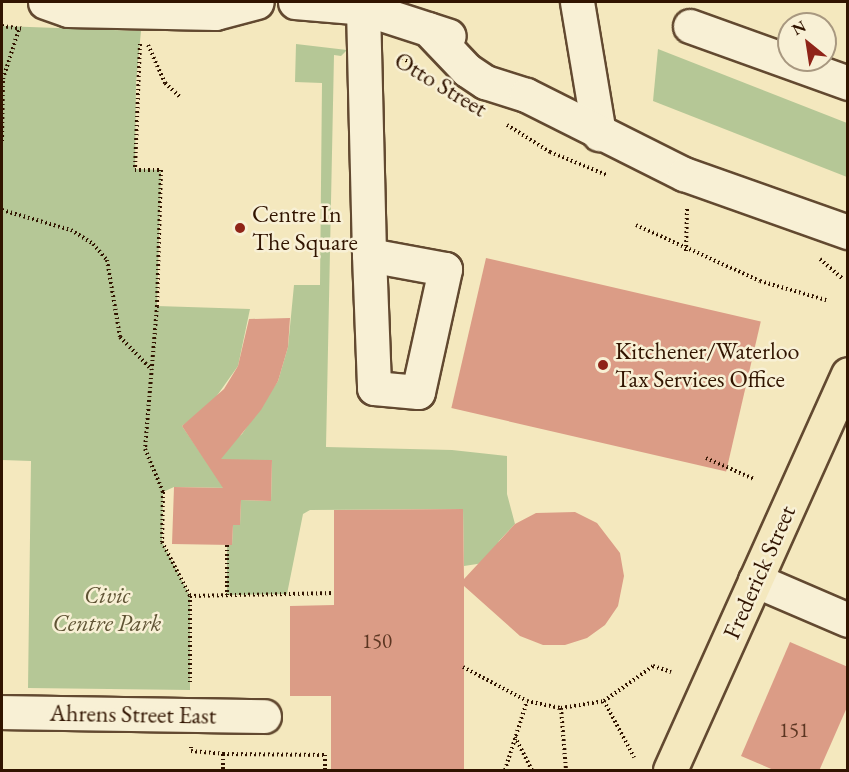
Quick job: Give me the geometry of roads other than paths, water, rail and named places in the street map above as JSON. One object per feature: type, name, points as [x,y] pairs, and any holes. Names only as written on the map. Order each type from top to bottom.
[{"type":"main road","name":"Frederick Street","points":[[670,771],[848,374]]},
{"type":"street","points":[[38,15],[68,10],[215,13],[257,2]]},
{"type":"street","name":"Otto Street","points":[[296,2],[363,8],[469,43],[526,95],[599,134],[684,174],[848,232]]},
{"type":"street","points":[[577,2],[599,134]]},
{"type":"street","points":[[363,8],[369,255]]},
{"type":"street","points":[[690,26],[848,83]]},
{"type":"street","points":[[755,580],[848,620]]},
{"type":"street","name":"Ahrens Street East","points":[[2,711],[264,716]]},
{"type":"place","name":"Centre In The Square","points":[[240,228]]},
{"type":"place","name":"Kitchener/Waterloo Tax Services Office","points":[[603,365]]},
{"type":"park label","name":"Civic Centre Park","points":[[107,609]]}]
